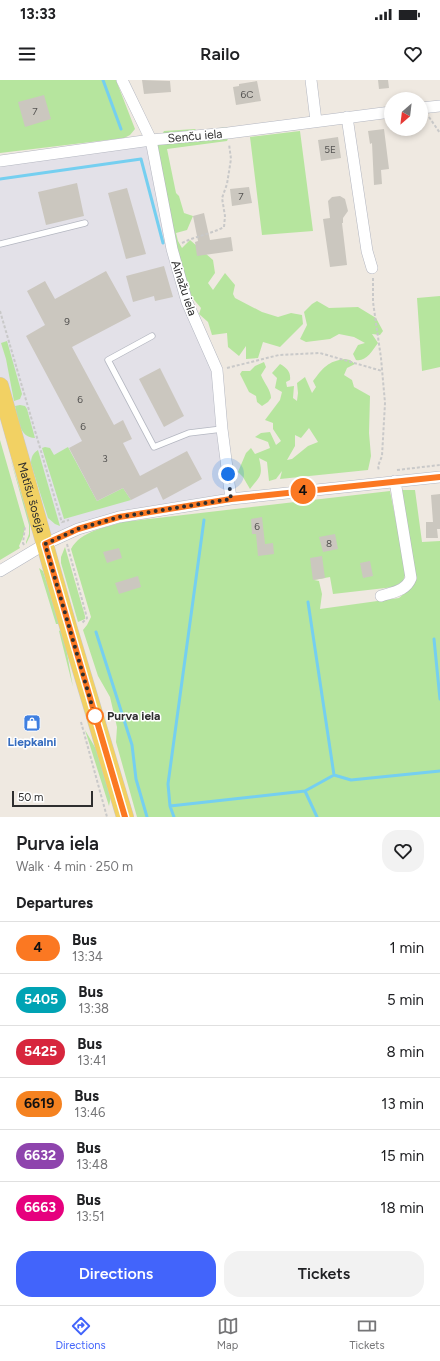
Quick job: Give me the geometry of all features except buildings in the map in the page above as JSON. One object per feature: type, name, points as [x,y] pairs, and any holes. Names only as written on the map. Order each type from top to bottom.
[{"type":"main road","name":"Matīšu šoseja","points":[[0,386],[125,817]]},
{"type":"street","name":"Ainažu iela","points":[[122,80],[151,140],[172,249],[187,302],[216,370],[231,499]]},
{"type":"street","points":[[311,80],[316,121]]},
{"type":"street","points":[[428,107],[440,106]]},
{"type":"street","name":"Senču iela","points":[[0,161],[151,140],[228,133],[384,113]]},
{"type":"street","points":[[347,117],[367,251],[372,268]]},
{"type":"street","points":[[0,571],[45,544],[78,529],[119,517],[231,499],[440,477]]},
{"type":"street","points":[[381,596],[404,588],[409,584],[411,578],[395,481]]},
{"type":"lane","points":[[0,244],[85,223]]},
{"type":"lane","points":[[152,336],[108,360],[154,446],[189,433],[222,429]]},
{"type":"path","points":[[428,116],[440,133]]},
{"type":"path","points":[[172,249],[192,238],[214,232],[224,226],[225,216],[222,198],[227,184],[231,159],[228,133]]},
{"type":"path","points":[[372,268],[373,302],[385,403],[382,456],[378,466],[379,471]]},
{"type":"path","points":[[0,311],[62,522]]},
{"type":"path","points":[[216,370],[279,355],[320,353],[382,371]]},
{"type":"path","points":[[68,546],[87,618],[80,624]]},
{"type":"shaded area","points":[[151,140],[172,249],[217,370],[231,499],[119,517],[45,544],[0,386],[0,159]]},
{"type":"green space","points":[[0,80],[116,80],[135,129],[130,135],[124,138],[0,153]]},
{"type":"green space","points":[[233,127],[227,141],[167,149],[176,193],[179,196],[184,213],[193,216],[187,230],[176,233],[178,241],[182,248],[190,240],[213,260],[215,273],[208,283],[213,290],[225,273],[235,285],[233,294],[235,298],[262,312],[278,317],[291,313],[302,315],[303,324],[280,347],[263,342],[258,358],[246,359],[246,346],[239,356],[228,347],[227,333],[212,335],[208,322],[199,314],[201,308],[190,295],[152,154],[164,131],[195,129],[206,140],[219,128]]},
{"type":"green space","points":[[300,131],[313,231],[262,235],[250,137]]},
{"type":"green space","points":[[440,296],[440,367],[422,371],[417,298]]},
{"type":"green space","points":[[317,301],[329,308],[358,307],[376,318],[383,331],[380,335],[372,334],[378,343],[366,358],[356,360],[353,354],[358,345],[365,343],[354,337],[339,334],[330,339],[306,342],[300,339],[307,325],[304,312]]},
{"type":"green space","points":[[7,341],[22,394],[20,399],[14,401],[6,359],[1,343]]},
{"type":"green space","points":[[339,360],[350,360],[355,364],[347,368],[344,375],[352,380],[354,387],[370,396],[369,433],[371,456],[368,470],[280,479],[282,471],[276,479],[269,481],[267,462],[259,458],[261,472],[257,481],[250,489],[243,477],[238,472],[246,453],[251,448],[255,454],[270,448],[268,442],[255,437],[261,433],[270,432],[276,445],[281,441],[273,429],[273,423],[265,420],[280,400],[282,392],[275,388],[277,378],[272,373],[280,364],[287,369],[290,380],[286,382],[287,387],[294,386],[293,398],[297,401],[297,383],[305,377],[312,393],[316,387],[313,381],[320,372],[330,363]],"holes":[[[309,428],[318,442],[308,446],[292,459],[287,460],[295,446],[295,435],[301,438]]]},
{"type":"green space","points":[[264,362],[266,367],[261,375],[269,389],[271,398],[262,406],[257,402],[256,396],[249,392],[240,374],[242,371],[250,371],[255,366]]},
{"type":"green space","points":[[15,406],[25,406],[27,409],[35,438],[26,435],[22,431]]},
{"type":"green space","points":[[0,440],[25,527],[19,546],[20,548],[0,560]]},
{"type":"green space","points":[[68,447],[97,501],[123,488],[131,500],[64,519],[42,448],[50,448],[54,455]]},
{"type":"green space","points":[[38,450],[60,526],[48,518],[31,464],[31,459]]},
{"type":"green space","points":[[10,457],[30,522],[30,536],[26,544],[29,534],[29,525]]},
{"type":"green space","points":[[400,490],[415,490],[422,542],[440,541],[440,817],[137,817],[116,742],[117,727],[110,697],[98,676],[83,630],[91,617],[71,549],[75,543],[87,534],[101,528],[123,522],[390,491],[406,572],[403,581],[394,587],[333,594],[330,577],[314,580],[319,581],[322,594],[320,609],[399,598],[407,591],[413,580],[414,567]]},
{"type":"green space","points":[[65,547],[85,616],[85,619],[78,622],[61,563],[61,557]]},
{"type":"green space","points":[[39,568],[43,571],[60,624],[56,624]]},
{"type":"green space","points":[[62,629],[65,642],[73,687],[59,631]]},
{"type":"green space","points":[[85,730],[96,749],[111,796],[109,806]]},
{"type":"waterway","points":[[103,80],[121,129]]},
{"type":"waterway","points":[[0,179],[141,159],[163,243]]},
{"type":"waterway","points":[[174,817],[170,806],[168,784],[204,520]]},
{"type":"waterway","points":[[308,602],[334,775]]},
{"type":"waterway","points":[[96,632],[132,745],[136,779],[147,817]]},
{"type":"waterway","points":[[434,639],[440,699]]},
{"type":"waterway","points":[[170,806],[305,791],[334,775],[351,780],[440,771]]},
{"type":"waterway","points":[[305,791],[317,817]]},
{"type":"bus line","name":"4","points":[[125,817],[45,544],[78,529],[119,517],[231,499],[440,477]]},
{"type":"place","name":"Purva iela","points":[[95,716]]},
{"type":"place","name":"Liepkalni","points":[[32,723]]},
{"type":"route","points":[[95,716],[45,544],[78,529],[119,517],[231,499],[228,474]]}]
